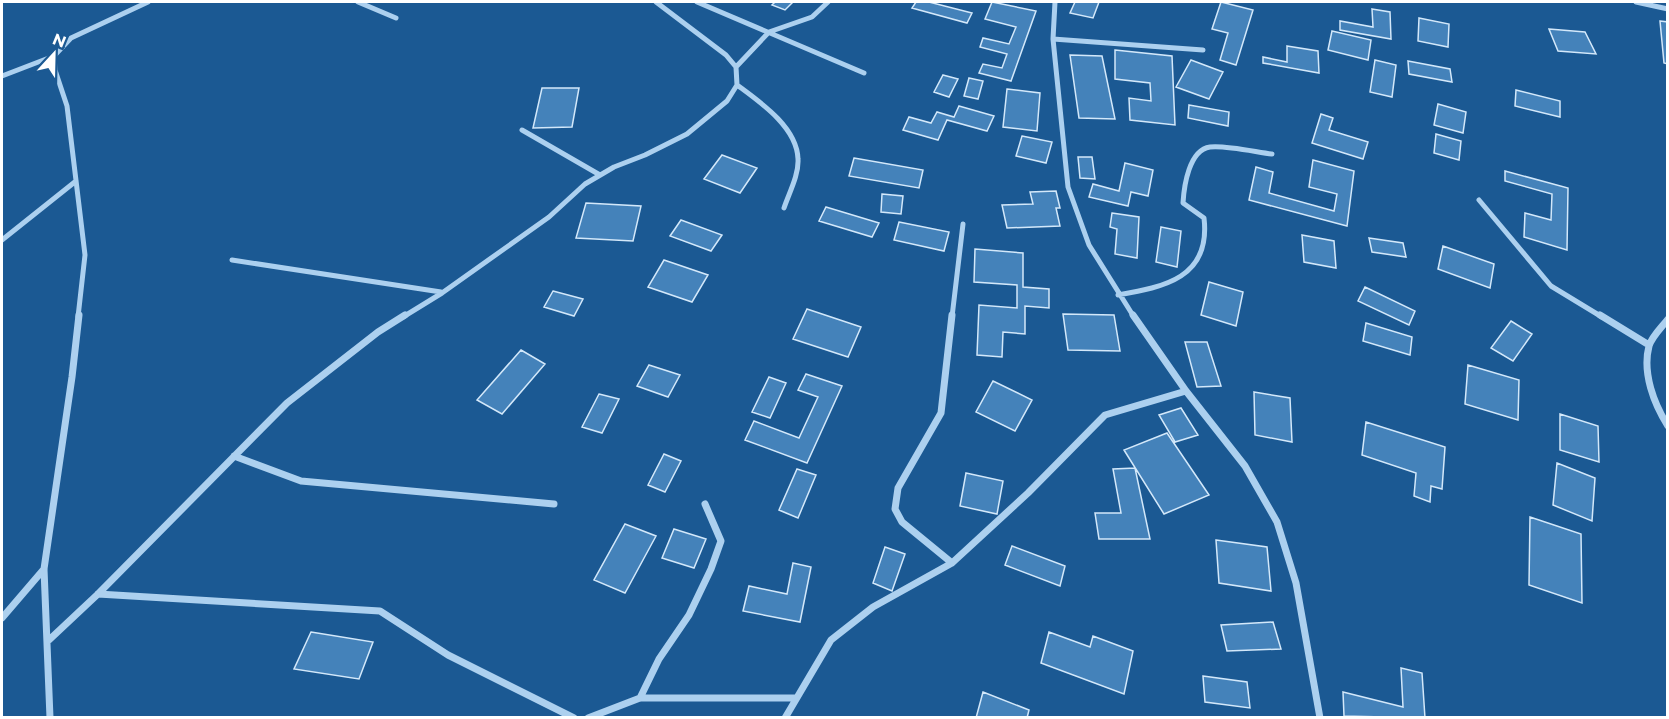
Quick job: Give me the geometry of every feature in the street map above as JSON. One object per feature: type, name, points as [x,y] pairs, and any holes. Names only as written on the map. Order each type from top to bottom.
[{"type":"street","points":[[2,76],[54,56],[71,38],[148,2]]},
{"type":"street","points":[[358,2],[396,18]]},
{"type":"street","points":[[49,640],[98,594],[287,403],[378,332],[442,292],[549,217],[585,184],[687,134],[727,101],[736,84],[736,67],[726,55],[656,2]]},
{"type":"street","points":[[697,2],[864,73]]},
{"type":"street","points":[[736,67],[770,32],[812,16],[828,2]]},
{"type":"street","points":[[1055,2],[1053,39],[1068,187],[1089,245],[1118,295],[1186,391],[1245,466],[1277,522],[1296,582],[1320,717]]},
{"type":"street","points":[[1640,2],[1668,9]]},
{"type":"street","points":[[1053,39],[1203,50]]},
{"type":"street","points":[[50,717],[49,640],[44,569],[72,377],[85,255],[67,106],[55,70],[54,56]]},
{"type":"street","points":[[736,84],[789,132],[798,158],[784,208]]},
{"type":"street","points":[[522,130],[600,175]]},
{"type":"street","points":[[1118,295],[1172,285],[1192,271],[1205,242],[1206,229],[1204,218],[1183,203],[1182,195],[1196,155],[1209,147],[1272,154]]},
{"type":"street","points":[[2,240],[76,181]]},
{"type":"street","points":[[1479,200],[1551,286],[1649,345]]},
{"type":"street","points":[[952,563],[902,522],[895,509],[898,488],[940,413],[963,224]]},
{"type":"street","points":[[232,260],[442,292]]},
{"type":"street","points":[[1668,319],[1649,345],[1649,383],[1661,416],[1668,426]]},
{"type":"street","points":[[786,717],[795,698],[831,640],[873,608],[952,563],[1028,493],[1105,414],[1186,391]]},
{"type":"street","points":[[234,456],[301,481],[554,504]]},
{"type":"street","points":[[640,698],[659,659],[689,615],[711,569],[721,541],[705,504]]},
{"type":"street","points":[[2,618],[44,569]]},
{"type":"street","points":[[98,594],[380,611],[448,655],[574,717]]},
{"type":"street","points":[[588,717],[640,698],[795,698]]},
{"type":"building","points":[[775,2],[793,2],[785,10],[772,5]]},
{"type":"building","points":[[916,2],[929,2],[972,13],[967,23],[912,8]]},
{"type":"building","points":[[992,2],[1036,11],[1011,81],[979,73],[983,64],[1002,68],[1007,54],[980,47],[983,38],[1009,44],[1016,27],[985,19]]},
{"type":"building","points":[[1075,2],[1099,2],[1093,18],[1070,13]]},
{"type":"building","points":[[1221,2],[1253,10],[1236,65],[1220,60],[1228,33],[1212,29]]},
{"type":"building","points":[[1372,9],[1390,12],[1391,39],[1340,30],[1340,21],[1373,27]]},
{"type":"building","points":[[1419,18],[1449,24],[1448,47],[1418,41]]},
{"type":"building","points":[[1660,21],[1668,22],[1668,64],[1664,63]]},
{"type":"building","points":[[1549,29],[1585,32],[1596,54],[1558,51]]},
{"type":"building","points":[[1332,31],[1371,40],[1368,60],[1328,50]]},
{"type":"building","points":[[1287,46],[1318,51],[1319,73],[1263,63],[1263,57],[1287,62]]},
{"type":"building","points":[[1115,50],[1172,56],[1175,125],[1130,120],[1129,98],[1151,101],[1150,83],[1115,79]]},
{"type":"building","points":[[1070,55],[1102,56],[1115,119],[1079,118]]},
{"type":"building","points":[[1191,60],[1223,72],[1209,99],[1176,87]]},
{"type":"building","points":[[1375,60],[1396,65],[1392,97],[1370,92]]},
{"type":"building","points":[[1408,61],[1450,69],[1452,82],[1409,74]]},
{"type":"building","points":[[943,75],[958,79],[949,97],[934,92]]},
{"type":"building","points":[[969,78],[983,81],[978,99],[964,96]]},
{"type":"building","points":[[542,88],[579,88],[572,127],[533,128]]},
{"type":"building","points":[[1007,89],[1040,93],[1037,131],[1003,127]]},
{"type":"building","points":[[1516,90],[1560,101],[1560,117],[1515,106]]},
{"type":"building","points":[[1438,104],[1466,112],[1463,133],[1434,125]]},
{"type":"building","points":[[1189,105],[1229,112],[1228,126],[1188,118]]},
{"type":"building","points":[[959,106],[994,116],[987,131],[947,120],[938,140],[903,130],[909,117],[931,123],[937,112],[954,117]]},
{"type":"building","points":[[1321,114],[1333,118],[1329,130],[1368,142],[1363,159],[1312,143]]},
{"type":"building","points":[[1436,134],[1461,141],[1459,160],[1434,153]]},
{"type":"building","points":[[1022,136],[1052,142],[1046,163],[1016,156]]},
{"type":"building","points":[[722,155],[757,168],[740,193],[704,179]]},
{"type":"building","points":[[1078,157],[1092,157],[1095,179],[1080,178]]},
{"type":"building","points":[[854,158],[923,170],[919,188],[849,176]]},
{"type":"building","points":[[1313,160],[1354,171],[1347,226],[1249,200],[1256,167],[1273,172],[1269,193],[1334,211],[1337,194],[1309,187]]},
{"type":"building","points":[[1125,163],[1153,170],[1148,196],[1131,192],[1128,206],[1089,197],[1093,184],[1119,191]]},
{"type":"building","points":[[1505,171],[1568,188],[1567,250],[1524,237],[1525,213],[1551,220],[1552,194],[1505,181]]},
{"type":"building","points":[[1056,191],[1060,208],[1056,208],[1060,226],[1007,228],[1002,205],[1033,204],[1030,192]]},
{"type":"building","points":[[882,194],[903,196],[901,214],[881,212]]},
{"type":"building","points":[[586,203],[641,206],[633,241],[576,238]]},
{"type":"building","points":[[826,207],[879,223],[872,237],[819,221]]},
{"type":"building","points":[[1112,213],[1139,217],[1137,258],[1115,254],[1117,229],[1110,227]]},
{"type":"building","points":[[681,220],[722,235],[711,251],[670,236]]},
{"type":"building","points":[[899,222],[949,232],[944,251],[894,240]]},
{"type":"building","points":[[1161,227],[1181,231],[1177,267],[1156,262]]},
{"type":"building","points":[[1302,235],[1334,241],[1336,268],[1304,262]]},
{"type":"building","points":[[1369,238],[1403,243],[1406,257],[1372,252]]},
{"type":"building","points":[[1443,246],[1494,264],[1490,288],[1438,269]]},
{"type":"building","points":[[975,249],[1023,253],[1023,287],[1049,289],[1049,308],[1025,306],[1025,334],[1003,332],[1002,357],[977,355],[979,305],[1017,308],[1017,285],[974,282]]},
{"type":"building","points":[[664,260],[708,275],[692,302],[648,287]]},
{"type":"building","points":[[1209,282],[1243,292],[1236,326],[1201,315]]},
{"type":"building","points":[[1365,287],[1415,311],[1409,325],[1358,301]]},
{"type":"building","points":[[553,291],[583,299],[574,316],[544,307]]},
{"type":"building","points":[[807,309],[861,327],[848,357],[793,339]]},
{"type":"building","points":[[1063,314],[1114,315],[1120,351],[1068,350]]},
{"type":"building","points":[[1511,321],[1532,334],[1513,361],[1491,348]]},
{"type":"building","points":[[1366,323],[1412,337],[1410,355],[1363,341]]},
{"type":"building","points":[[1185,342],[1207,342],[1221,386],[1197,387]]},
{"type":"building","points":[[521,350],[545,364],[502,414],[477,400]]},
{"type":"building","points":[[649,365],[680,375],[668,397],[637,386]]},
{"type":"building","points":[[1468,365],[1519,380],[1518,420],[1465,404]]},
{"type":"building","points":[[806,374],[842,386],[807,463],[745,440],[754,421],[799,438],[818,397],[798,390]]},
{"type":"building","points":[[769,377],[786,383],[770,418],[752,412]]},
{"type":"building","points":[[993,381],[1032,400],[1015,431],[976,412]]},
{"type":"building","points":[[1254,392],[1290,398],[1292,442],[1255,435]]},
{"type":"building","points":[[599,394],[619,399],[602,433],[582,427]]},
{"type":"building","points":[[1181,408],[1198,435],[1175,442],[1159,415]]},
{"type":"building","points":[[1560,414],[1598,426],[1599,462],[1560,450]]},
{"type":"building","points":[[1366,422],[1445,447],[1442,489],[1431,486],[1430,502],[1414,496],[1416,473],[1362,455]]},
{"type":"building","points":[[1167,433],[1209,495],[1164,514],[1124,450]]},
{"type":"building","points":[[664,454],[681,461],[665,492],[648,485]]},
{"type":"building","points":[[1557,463],[1595,478],[1592,521],[1553,505]]},
{"type":"building","points":[[1135,468],[1150,539],[1099,539],[1095,513],[1121,513],[1113,469]]},
{"type":"building","points":[[797,469],[816,475],[798,518],[779,510]]},
{"type":"building","points":[[966,473],[1003,481],[997,514],[960,506]]},
{"type":"building","points":[[1530,517],[1581,534],[1582,603],[1529,585]]},
{"type":"building","points":[[625,524],[656,536],[625,593],[594,580]]},
{"type":"building","points":[[674,529],[706,539],[694,568],[662,558]]},
{"type":"building","points":[[1216,540],[1267,547],[1271,591],[1219,583]]},
{"type":"building","points":[[1012,546],[1065,566],[1060,586],[1005,565]]},
{"type":"building","points":[[885,547],[905,554],[892,591],[873,583]]},
{"type":"building","points":[[793,563],[811,567],[800,622],[743,611],[749,586],[787,594]]},
{"type":"building","points":[[1273,622],[1281,649],[1227,651],[1221,625]]},
{"type":"building","points":[[311,632],[373,642],[359,679],[294,669]]},
{"type":"building","points":[[1049,632],[1090,647],[1093,636],[1133,651],[1124,694],[1041,663]]},
{"type":"building","points":[[1401,668],[1422,673],[1425,718],[1344,716],[1343,692],[1403,707]]},
{"type":"building","points":[[1203,676],[1247,682],[1250,708],[1205,702]]},
{"type":"building","points":[[983,692],[1029,710],[1027,718],[976,718]]}]
